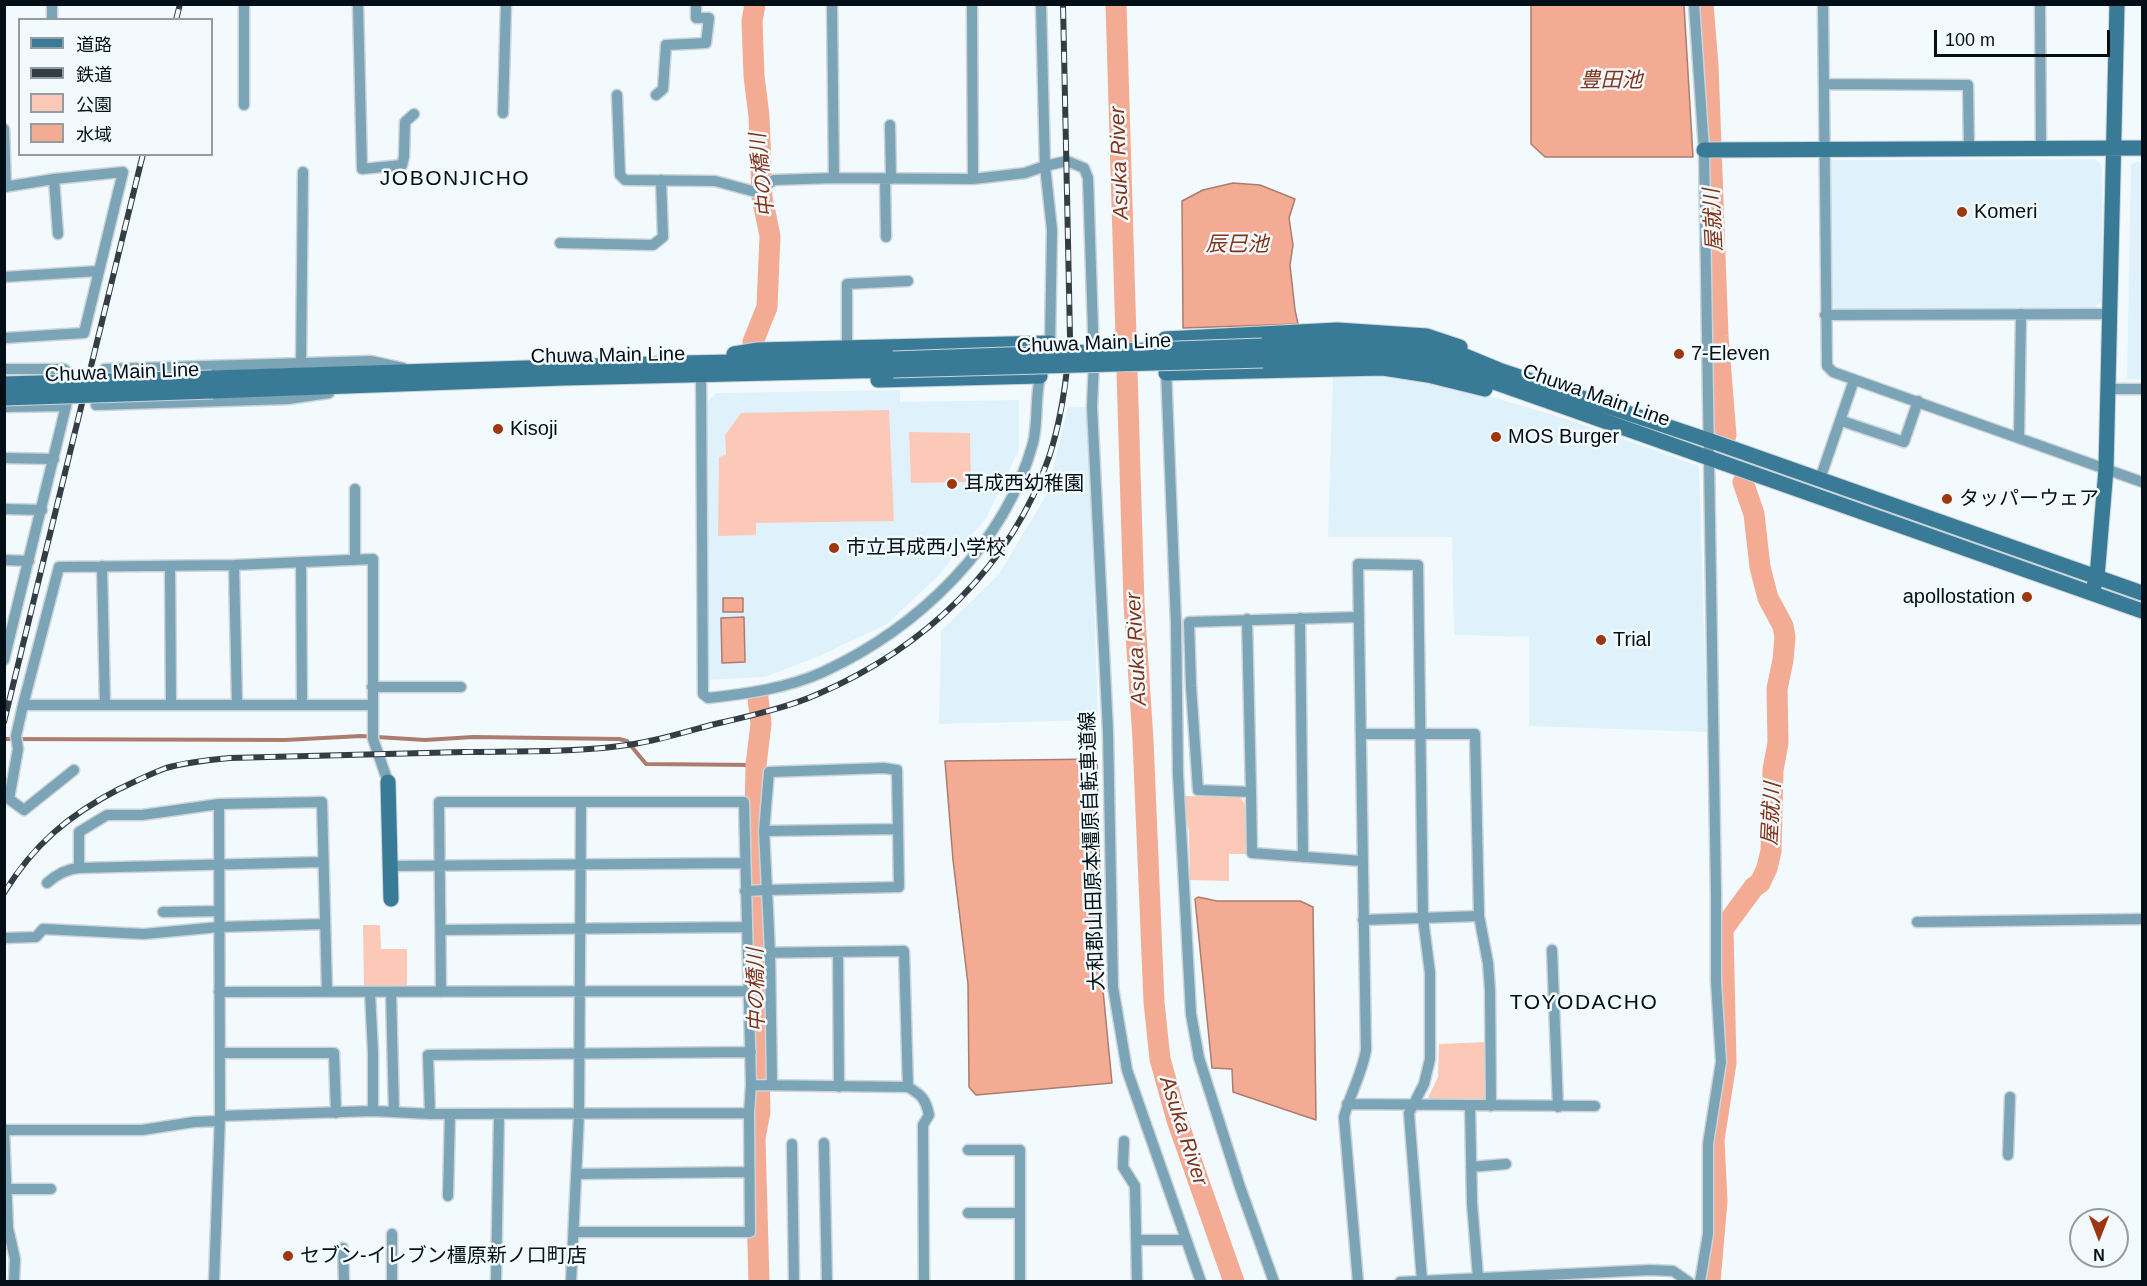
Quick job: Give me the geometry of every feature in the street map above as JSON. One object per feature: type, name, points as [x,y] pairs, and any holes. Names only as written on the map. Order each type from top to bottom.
[{"type":"main road","points":[[2092,593],[2097,577],[2106,469],[2117,4]]},
{"type":"main road","points":[[1704,150],[2142,148]]},
{"type":"main road","points":[[1165,339],[1338,330],[1427,336],[1506,363],[1550,387]]},
{"type":"main road","points":[[684,363],[758,350],[1050,343]]},
{"type":"main road","name":"Chuwa Main Line","points":[[1263,353],[1343,343],[1395,344],[1465,356],[2142,593]]},
{"type":"main road","name":"Chuwa Main Line","points":[[4,384],[377,385],[701,375],[893,364],[1263,353],[1418,361],[1460,370],[2142,611]]},
{"type":"main road","points":[[1094,360],[1166,365],[1383,368],[1428,375],[1492,390],[1518,392]]},
{"type":"main road","name":"Chuwa Main Line","points":[[4,398],[415,370],[684,363],[893,364]]},
{"type":"main road","points":[[701,375],[726,384],[1040,376]]},
{"type":"main road","points":[[388,782],[391,898]]},
{"type":"street","points":[[244,4],[244,105]]},
{"type":"street","points":[[358,4],[362,169],[402,165],[405,122],[414,114]]},
{"type":"street","points":[[503,113],[506,4]]},
{"type":"street","points":[[656,95],[663,89],[666,45],[706,43],[709,18],[696,18],[696,4]]},
{"type":"street","points":[[832,4],[834,178]]},
{"type":"street","points":[[972,4],[973,179]]},
{"type":"street","points":[[701,375],[703,694],[708,698],[734,695],[780,686],[821,673],[873,645],[937,596],[978,549],[999,519],[1016,487],[1034,441],[1040,376],[1050,343],[1052,230],[1046,166],[1041,4]]},
{"type":"street","points":[[1694,4],[1704,150],[1716,981],[1721,1062],[1708,1144],[1708,1234],[1700,1281]]},
{"type":"street","points":[[1823,4],[1827,366],[1833,372],[1854,380],[2142,482]]},
{"type":"street","points":[[2040,4],[2041,149]]},
{"type":"street","points":[[1824,84],[1968,85],[1969,149]]},
{"type":"street","points":[[560,243],[653,245],[663,237],[661,180],[626,180],[620,175],[617,95]]},
{"type":"street","points":[[886,237],[890,124]]},
{"type":"street","points":[[4,129],[5,188],[54,179],[123,172],[84,333],[4,338]]},
{"type":"street","name":"大和郡山田原本橿原自転車道線","points":[[661,180],[715,181],[760,190],[774,180],[973,179],[1007,176],[1067,161],[1084,168],[1088,178],[1094,360],[1092,406],[1108,732],[1113,987],[1127,1070],[1201,1281]]},
{"type":"street","points":[[301,363],[303,172]]},
{"type":"street","points":[[54,179],[58,234]]},
{"type":"street","points":[[4,277],[98,271]]},
{"type":"street","points":[[847,348],[847,284],[908,281]]},
{"type":"street","points":[[2019,438],[2021,314]]},
{"type":"street","points":[[1825,315],[2110,314]]},
{"type":"street","points":[[377,385],[288,399],[96,405],[105,369],[372,361],[415,370]]},
{"type":"street","points":[[1166,365],[1176,624],[1178,774],[1191,1014],[1202,1069],[1239,1187],[1274,1281]]},
{"type":"street","points":[[4,369],[64,369],[71,375],[42,510],[29,561],[9,620],[4,660]]},
{"type":"street","points":[[1820,479],[1842,421],[1854,380]]},
{"type":"street","points":[[2108,389],[2142,389]]},
{"type":"street","points":[[1842,421],[1904,442],[1918,402]]},
{"type":"street","points":[[4,408],[66,406]]},
{"type":"street","points":[[4,458],[54,459]]},
{"type":"street","points":[[355,489],[355,560]]},
{"type":"street","points":[[4,509],[42,510]]},
{"type":"street","points":[[74,770],[24,810],[9,799],[18,749],[16,736],[59,567],[234,565],[373,559],[373,739],[388,782]]},
{"type":"street","points":[[4,560],[29,561]]},
{"type":"street","points":[[302,562],[302,704]]},
{"type":"street","points":[[1358,1281],[1344,1117],[1347,1104],[1358,1081],[1366,1050],[1361,861],[1358,564],[1418,565],[1424,918],[1430,973],[1430,1059],[1424,1084],[1409,1113],[1422,1281]]},
{"type":"street","points":[[234,565],[237,704]]},
{"type":"street","points":[[102,566],[105,705]]},
{"type":"street","points":[[170,566],[171,704]]},
{"type":"street","points":[[1251,792],[1198,790],[1189,622],[1357,617]]},
{"type":"street","points":[[1300,618],[1303,857]]},
{"type":"street","points":[[1247,619],[1252,853],[1361,861]]},
{"type":"street","points":[[372,687],[461,687]]},
{"type":"street","points":[[23,705],[372,705]]},
{"type":"street","points":[[1361,734],[1475,734],[1479,916],[1488,963],[1490,990],[1491,1106]]},
{"type":"street","points":[[574,1232],[750,1232],[749,1113],[753,1085],[748,991],[750,953],[747,927],[756,891],[769,772],[884,768],[897,770],[899,887],[756,891]]},
{"type":"street","points":[[79,868],[79,832],[107,815],[142,815],[219,804],[322,802],[327,991]]},
{"type":"street","points":[[441,992],[439,802],[744,802],[745,863],[756,891],[767,953],[770,1085]]},
{"type":"street","points":[[571,1281],[579,1114],[581,802]]},
{"type":"street","points":[[214,1281],[220,1119],[219,804]]},
{"type":"street","points":[[764,831],[898,829]]},
{"type":"street","points":[[47,883],[57,874],[79,868],[322,862]]},
{"type":"street","points":[[391,866],[745,863]]},
{"type":"street","points":[[163,912],[219,911]]},
{"type":"street","points":[[1363,920],[1479,916]]},
{"type":"street","points":[[1917,922],[2142,919]]},
{"type":"street","points":[[4,938],[36,937],[44,929],[144,934],[219,927],[324,924]]},
{"type":"street","points":[[441,930],[747,927]]},
{"type":"street","points":[[1552,950],[1558,1107]]},
{"type":"street","points":[[750,953],[904,951],[908,1087]]},
{"type":"street","points":[[838,952],[839,1087]]},
{"type":"street","points":[[219,992],[748,991]]},
{"type":"street","points":[[391,992],[394,1112]]},
{"type":"street","points":[[370,993],[373,1111]]},
{"type":"street","points":[[430,1114],[428,1055],[751,1052]]},
{"type":"street","points":[[220,1053],[334,1053],[336,1113]]},
{"type":"street","points":[[373,1053],[393,1053]]},
{"type":"street","points":[[753,1085],[908,1087],[921,1094],[926,1102],[929,1115],[923,1125],[924,1281]]},
{"type":"street","points":[[2008,1155],[2010,1097]]},
{"type":"street","points":[[1347,1104],[1470,1107],[1595,1106]]},
{"type":"street","points":[[1470,1107],[1472,1203],[1478,1277]]},
{"type":"street","points":[[14,1281],[15,1259],[8,1228],[5,1130],[142,1130],[220,1119],[373,1111],[430,1114],[749,1113]]},
{"type":"street","points":[[448,1196],[450,1114]]},
{"type":"street","points":[[496,1281],[499,1114]]},
{"type":"street","points":[[1124,1141],[1123,1167],[1135,1186],[1137,1281]]},
{"type":"street","points":[[824,1143],[827,1281]]},
{"type":"street","points":[[792,1144],[794,1281]]},
{"type":"street","points":[[968,1150],[1020,1150],[1020,1281]]},
{"type":"street","points":[[1472,1167],[1506,1164]]},
{"type":"street","points":[[576,1174],[749,1172]]},
{"type":"street","points":[[7,1189],[51,1189]]},
{"type":"street","points":[[968,1214],[1020,1212]]},
{"type":"street","points":[[392,1234],[392,1281]]},
{"type":"street","points":[[1136,1240],[1182,1240]]},
{"type":"street","points":[[343,1248],[344,1281]]},
{"type":"street","points":[[1400,1281],[1661,1270],[1673,1271],[1689,1281]]},
{"type":"shaded area","name":"Komeri","points":[[2095,159],[2102,166],[2103,301],[2094,308],[1836,309],[1831,303],[1830,160]]},
{"type":"shaded area","points":[[2142,162],[2142,379],[2127,379],[2131,165]]},
{"type":"shaded area","points":[[1382,373],[1482,394],[1566,419],[1699,466],[1707,732],[1529,726],[1529,637],[1454,635],[1452,537],[1328,537],[1333,374]]},
{"type":"shaded area","name":"市立耳成西小学校","points":[[900,390],[900,402],[1019,400],[1019,450],[986,518],[936,578],[887,624],[817,657],[765,677],[709,680],[706,403],[716,393]]},
{"type":"shaded area","points":[[1068,407],[1088,407],[1098,720],[939,724],[941,631],[999,574],[1047,494]]},
{"type":"green space","points":[[889,410],[894,521],[756,523],[756,535],[718,536],[719,457],[726,455],[725,435],[741,413]]},
{"type":"green space","points":[[909,432],[970,433],[971,482],[911,483]]},
{"type":"green space","points":[[1185,796],[1240,797],[1245,804],[1247,854],[1229,854],[1229,881],[1190,880],[1189,831],[1185,817]]},
{"type":"green space","points":[[363,925],[380,925],[381,949],[407,949],[407,987],[364,987]]},
{"type":"green space","points":[[1485,1042],[1487,1103],[1426,1102],[1438,1077],[1439,1044]]},
{"type":"water","name":"豊田池","points":[[1531,5],[1684,5],[1693,157],[1545,157],[1531,144]]},
{"type":"water","name":"辰巳池","points":[[1233,183],[1260,185],[1295,199],[1289,218],[1293,245],[1290,265],[1298,324],[1183,328],[1182,201],[1203,190]]},
{"type":"water","points":[[723,598],[743,598],[743,612],[723,612]]},
{"type":"water","points":[[744,617],[745,662],[722,663],[721,618]]},
{"type":"water","points":[[1097,759],[1102,980],[1112,1083],[976,1095],[969,1087],[968,984],[953,860],[945,761]]},
{"type":"water","points":[[1198,897],[1217,901],[1300,901],[1313,907],[1316,1120],[1233,1092],[1232,1069],[1212,1068],[1195,899]]},
{"type":"water","points":[[1232,1259],[1239,1281],[1228,1281],[1225,1272]]},
{"type":"waterway","name":"中の橋川","points":[[753,342],[767,307],[770,236],[762,197],[759,116],[754,76],[752,21],[755,4]]},
{"type":"waterway","name":"Asuka River","points":[[1116,4],[1134,604],[1143,740],[1154,1002],[1160,1059],[1177,1120],[1234,1282]]},
{"type":"waterway","name":"屋就川","points":[[1703,4],[1708,65],[1718,336],[1726,435]]},
{"type":"waterway","name":"屋就川","points":[[1710,1282],[1717,1201],[1714,1140],[1726,1063],[1723,929],[1754,887],[1760,883],[1771,851],[1773,770],[1778,743],[1777,689],[1785,637],[1783,626],[1768,598],[1760,567],[1754,514],[1743,482]]},
{"type":"waterway","name":"中の橋川","points":[[758,698],[761,724],[756,765],[754,867],[760,1112],[755,1138],[759,1282]]},
{"type":"waterway","points":[[4,739],[285,740],[361,736],[425,740],[473,737],[619,739],[627,741],[646,764],[756,765]]},
{"type":"railway","points":[[176,18],[180,4]]},
{"type":"railway","points":[[4,893],[40,845],[69,820],[119,789],[166,768],[230,758],[570,750],[644,742],[766,712],[806,699],[857,675],[893,653],[927,628],[959,600],[1012,534],[1032,497],[1049,457],[1061,413],[1070,337],[1063,4]]},
{"type":"railway","points":[[4,722],[143,156]]},
{"type":"place","name":"Komeri","points":[[1962,212]]},
{"type":"place","name":"7-Eleven","points":[[1679,354]]},
{"type":"place","name":"Kisoji","points":[[498,429]]},
{"type":"place","name":"MOS Burger","points":[[1496,437]]},
{"type":"place","name":"耳成西幼稚園","points":[[952,484]]},
{"type":"place","name":"タッパーウェア","points":[[1947,499]]},
{"type":"place","name":"市立耳成西小学校","points":[[834,548]]},
{"type":"place","name":"apollostation","points":[[2027,597]]},
{"type":"place","name":"Trial","points":[[1601,640]]},
{"type":"place","name":"セブン-イレブン橿原新ノ口町店","points":[[288,1256]]},
{"type":"district","name":"JOBONJICHO","points":[[455,179]]},
{"type":"district","name":"TOYODACHO","points":[[1584,1003]]}]
